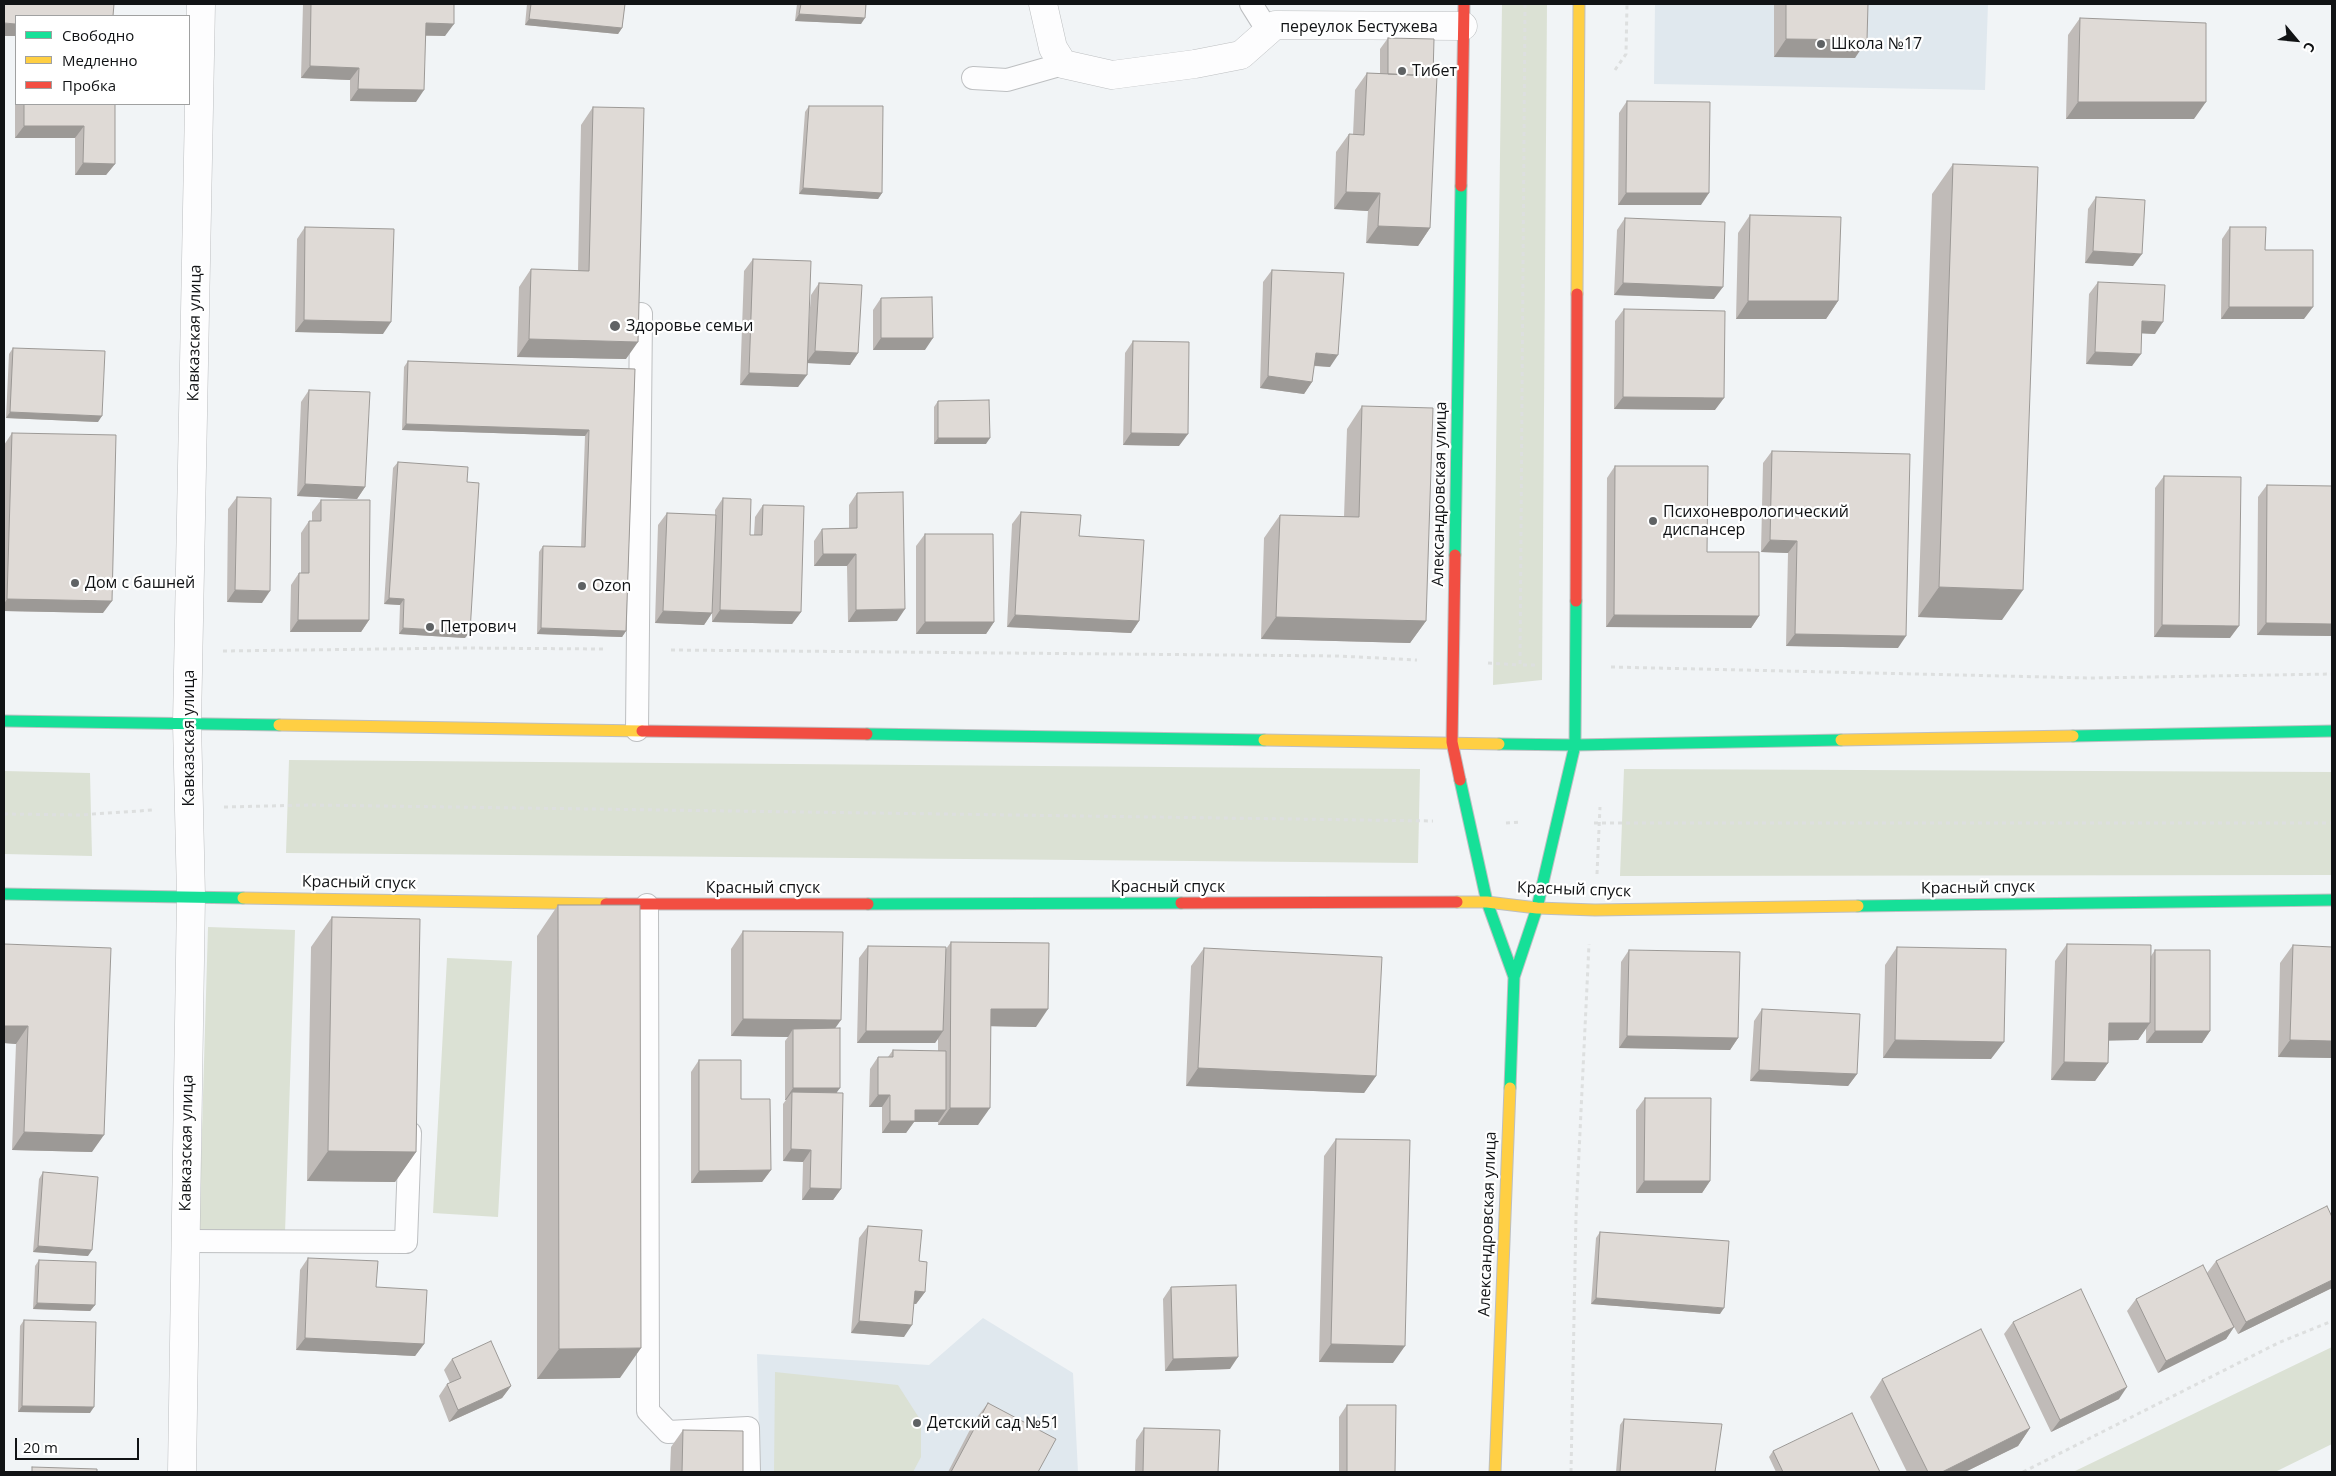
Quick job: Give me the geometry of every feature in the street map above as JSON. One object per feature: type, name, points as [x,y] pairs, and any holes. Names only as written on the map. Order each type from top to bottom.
[{"type":"street","name":"Кавказская улица","points":[[182,1472],[191,896],[187,723],[201,4]]},
{"type":"street","points":[[1044,4],[1053,48],[1063,64]]},
{"type":"street","name":"Александровская улица","points":[[1495,1472],[1514,977],[1537,908],[1575,745],[1579,4]]},
{"type":"street","name":"переулок Бестужева","points":[[1063,64],[1112,75],[1195,64],[1240,55],[1275,25],[1463,15]]},
{"type":"street","name":"Александровская улица","points":[[1463,15],[1452,742],[1487,902],[1514,977]]},
{"type":"street","points":[[4,721],[1575,745],[2332,731]]},
{"type":"street","name":"Красный спуск","points":[[4,894],[647,905],[1487,902],[1537,908],[1595,910],[2332,900]]},
{"type":"lane","points":[[1251,4],[1268,31]]},
{"type":"lane","points":[[973,78],[1007,80],[1063,64]]},
{"type":"lane","points":[[637,730],[641,314]]},
{"type":"lane","points":[[647,905],[648,1411],[668,1432],[748,1428],[749,1472]]},
{"type":"lane","points":[[185,1241],[406,1242],[410,1114]]},
{"type":"path","points":[[1520,665],[1525,4]]},
{"type":"path","points":[[189,651],[465,648],[1338,656],[1520,665],[2090,678],[2332,674]]},
{"type":"path","points":[[4,814],[78,815],[189,808],[311,806],[1407,819],[1469,823],[1558,822],[1637,825],[2332,823]]},
{"type":"path","points":[[2023,1472],[2278,1343],[2332,1321]]},
{"type":"shaded area","points":[[1502,4],[1547,4],[1542,680],[1493,685]]},
{"type":"shaded area","name":"Школа №17","points":[[1655,4],[1988,4],[1985,90],[1654,84]]},
{"type":"shaded area","points":[[289,760],[1420,769],[1418,863],[286,853]]},
{"type":"shaded area","points":[[1624,769],[2332,772],[2332,875],[1620,876]]},
{"type":"shaded area","points":[[4,771],[90,773],[92,856],[4,854]]},
{"type":"shaded area","points":[[208,927],[295,930],[285,1233],[199,1231]]},
{"type":"shaded area","points":[[447,958],[512,961],[498,1217],[433,1213]]},
{"type":"shaded area","name":"Детский сад №51","points":[[983,1318],[1073,1373],[1078,1472],[760,1472],[757,1354],[929,1365]]},
{"type":"shaded area","points":[[2332,1347],[2332,1444],[2275,1472],[2073,1472]]},
{"type":"shaded area","points":[[775,1372],[898,1385],[921,1421],[921,1457],[913,1472],[774,1472]]},
{"type":"building","points":[[4,4],[114,4],[113,15],[15,15],[15,24],[4,23]]},
{"type":"building","points":[[311,4],[454,4],[454,24],[426,23],[424,90],[358,89],[359,68],[310,66]]},
{"type":"building","points":[[531,4],[625,4],[622,28],[529,19]]},
{"type":"building","points":[[801,4],[866,4],[865,18],[799,14]]},
{"type":"building","points":[[1786,4],[1868,4],[1867,40],[1786,39]]},
{"type":"building","points":[[2080,18],[2206,23],[2206,102],[2078,102]]},
{"type":"building","points":[[1388,38],[1434,39],[1433,76],[1388,74]]},
{"type":"building","points":[[1367,73],[1437,76],[1430,228],[1378,226],[1380,193],[1346,192],[1349,134],[1364,135]]},
{"type":"building","points":[[1627,101],[1710,102],[1709,193],[1626,193]]},
{"type":"building","points":[[24,105],[115,105],[115,164],[83,163],[84,126],[24,126]]},
{"type":"building","points":[[809,106],[883,106],[882,193],[803,188]]},
{"type":"building","points":[[593,107],[644,108],[638,342],[529,339],[531,269],[589,271]]},
{"type":"building","points":[[1953,164],[2038,167],[2023,590],[1939,587]]},
{"type":"building","points":[[2096,197],[2145,200],[2142,254],[2093,251]]},
{"type":"building","points":[[1750,215],[1841,217],[1838,301],[1748,301]]},
{"type":"building","points":[[1625,218],[1725,222],[1723,287],[1623,283]]},
{"type":"building","points":[[305,227],[394,229],[391,322],[304,320]]},
{"type":"building","points":[[2230,227],[2266,227],[2265,250],[2313,250],[2313,307],[2229,307]]},
{"type":"building","points":[[753,259],[811,261],[807,375],[749,373]]},
{"type":"building","points":[[1272,270],[1344,273],[1338,355],[1316,353],[1312,382],[1268,376]]},
{"type":"building","points":[[2098,282],[2165,285],[2163,322],[2142,321],[2141,354],[2095,352]]},
{"type":"building","points":[[819,283],[862,285],[858,353],[815,351]]},
{"type":"building","points":[[932,297],[933,338],[881,338],[881,298]]},
{"type":"building","points":[[1624,309],[1725,311],[1724,398],[1623,397]]},
{"type":"building","points":[[1133,341],[1189,342],[1188,434],[1131,433]]},
{"type":"building","points":[[13,348],[105,351],[102,416],[10,412]]},
{"type":"building","points":[[408,361],[635,369],[626,631],[541,628],[543,546],[585,547],[589,430],[406,424]]},
{"type":"building","points":[[309,390],[370,392],[365,487],[305,484]]},
{"type":"building","points":[[989,400],[990,438],[938,438],[938,401]]},
{"type":"building","points":[[1362,406],[1433,408],[1426,621],[1276,617],[1280,515],[1359,517]]},
{"type":"building","points":[[12,433],[116,435],[112,601],[7,599]]},
{"type":"building","points":[[1772,451],[1910,454],[1906,636],[1795,634],[1797,541],[1770,540]]},
{"type":"building","points":[[398,462],[468,467],[467,482],[479,483],[470,632],[403,628],[404,599],[389,598]]},
{"type":"building","name":"Психоневрологический диспансер","points":[[1615,466],[1708,466],[1707,552],[1759,552],[1759,616],[1614,615]]},
{"type":"building","points":[[2164,476],[2241,477],[2239,626],[2162,625]]},
{"type":"building","points":[[2267,485],[2332,486],[2332,624],[2266,623]]},
{"type":"building","points":[[903,492],[905,609],[856,610],[856,554],[823,554],[822,529],[857,528],[857,493]]},
{"type":"building","points":[[237,497],[271,498],[270,591],[235,590]]},
{"type":"building","points":[[723,498],[751,499],[750,535],[762,535],[763,505],[804,506],[801,612],[720,610]]},
{"type":"building","points":[[321,500],[370,500],[369,620],[298,620],[299,573],[309,573],[309,521],[321,521]]},
{"type":"building","points":[[1021,512],[1081,515],[1079,536],[1144,540],[1139,621],[1015,615]]},
{"type":"building","points":[[667,513],[716,515],[712,613],[663,611]]},
{"type":"building","points":[[925,534],[993,534],[994,622],[925,622]]},
{"type":"building","points":[[558,905],[640,905],[641,1348],[559,1349]]},
{"type":"building","points":[[332,917],[420,919],[416,1152],[328,1151]]},
{"type":"building","points":[[743,931],[843,932],[841,1020],[743,1019]]},
{"type":"building","points":[[951,942],[1049,943],[1048,1009],[991,1009],[990,1108],[950,1108]]},
{"type":"building","points":[[4,944],[111,948],[104,1135],[24,1132],[28,1026],[4,1026]]},
{"type":"building","points":[[2067,944],[2151,945],[2150,1023],[2109,1023],[2108,1063],[2064,1062]]},
{"type":"building","points":[[2293,945],[2332,947],[2332,1041],[2290,1040]]},
{"type":"building","points":[[868,946],[946,947],[943,1031],[866,1031]]},
{"type":"building","points":[[1897,947],[2006,949],[2004,1042],[1895,1040]]},
{"type":"building","points":[[1204,948],[1382,957],[1376,1076],[1198,1068]]},
{"type":"building","points":[[1629,950],[1740,952],[1738,1038],[1627,1036]]},
{"type":"building","points":[[2155,950],[2210,950],[2210,1031],[2155,1031]]},
{"type":"building","points":[[1762,1009],[1860,1014],[1857,1074],[1759,1070]]},
{"type":"building","points":[[840,1028],[840,1088],[793,1088],[793,1029]]},
{"type":"building","points":[[893,1050],[946,1051],[946,1110],[915,1110],[915,1121],[890,1121],[890,1095],[878,1095],[878,1057],[893,1057]]},
{"type":"building","points":[[699,1060],[741,1060],[741,1099],[770,1099],[771,1170],[699,1171]]},
{"type":"building","points":[[792,1092],[843,1093],[841,1189],[810,1188],[811,1150],[791,1149]]},
{"type":"building","points":[[1645,1098],[1711,1098],[1710,1181],[1644,1181]]},
{"type":"building","points":[[1336,1139],[1410,1140],[1405,1346],[1331,1344]]},
{"type":"building","points":[[43,1172],[98,1177],[92,1250],[38,1246]]},
{"type":"building","points":[[2327,1206],[2332,1217],[2332,1280],[2246,1322],[2216,1261]]},
{"type":"building","points":[[868,1226],[922,1230],[919,1261],[927,1262],[925,1292],[915,1291],[912,1325],[859,1321]]},
{"type":"building","points":[[1600,1232],[1729,1241],[1724,1308],[1596,1298]]},
{"type":"building","points":[[308,1258],[378,1261],[376,1287],[427,1290],[424,1344],[305,1338]]},
{"type":"building","points":[[39,1260],[96,1262],[95,1305],[37,1303]]},
{"type":"building","points":[[2203,1265],[2234,1327],[2166,1361],[2136,1299]]},
{"type":"building","points":[[1236,1285],[1238,1357],[1173,1359],[1171,1287]]},
{"type":"building","points":[[2081,1289],[2127,1387],[2060,1420],[2013,1322]]},
{"type":"building","points":[[24,1320],[96,1322],[94,1407],[22,1406]]},
{"type":"building","points":[[1981,1329],[2030,1428],[1942,1472],[1928,1472],[1882,1379]]},
{"type":"building","points":[[491,1341],[511,1386],[458,1410],[447,1384],[461,1378],[452,1359]]},
{"type":"building","points":[[988,1403],[1056,1439],[1038,1472],[951,1472]]},
{"type":"building","points":[[1347,1405],[1396,1405],[1395,1472],[1347,1472]]},
{"type":"building","points":[[1852,1413],[1880,1472],[1783,1472],[1773,1451]]},
{"type":"building","points":[[1624,1419],[1722,1424],[1715,1472],[1620,1472]]},
{"type":"building","points":[[1144,1428],[1220,1430],[1218,1472],[1143,1472]]},
{"type":"building","points":[[683,1430],[743,1431],[743,1472],[682,1472]]},
{"type":"building","points":[[32,1467],[97,1469],[97,1472],[32,1472]]},
{"type":"traffic: fast","points":[[1455,555],[1461,186]]},
{"type":"traffic: fast","points":[[1510,1088],[1514,977],[1537,908],[1575,745],[1576,601]]},
{"type":"traffic: fast","points":[[4,721],[279,725]]},
{"type":"traffic: fast","points":[[2073,736],[2332,731]]},
{"type":"traffic: fast","points":[[867,734],[1264,740]]},
{"type":"traffic: fast","points":[[1499,744],[1575,745],[1841,740]]},
{"type":"traffic: fast","points":[[1460,780],[1487,902],[1514,977]]},
{"type":"traffic: fast","points":[[4,894],[243,898]]},
{"type":"traffic: fast","points":[[1858,906],[2332,900]]},
{"type":"traffic: fast","points":[[868,904],[1181,903]]},
{"type":"traffic: slow","points":[[1577,294],[1579,4]]},
{"type":"traffic: slow","points":[[279,725],[642,731]]},
{"type":"traffic: slow","points":[[1841,740],[2073,736]]},
{"type":"traffic: slow","points":[[1264,740],[1499,744]]},
{"type":"traffic: slow","points":[[243,898],[606,904]]},
{"type":"traffic: slow","points":[[1457,902],[1487,902],[1537,908],[1595,910],[1858,906]]},
{"type":"traffic: slow","points":[[1495,1472],[1510,1088]]},
{"type":"traffic: jam","points":[[1461,186],[1464,4]]},
{"type":"traffic: jam","points":[[1576,601],[1577,294]]},
{"type":"traffic: jam","points":[[1455,555],[1452,742],[1460,780]]},
{"type":"traffic: jam","points":[[642,731],[867,734]]},
{"type":"traffic: jam","points":[[1181,903],[1457,902]]},
{"type":"traffic: jam","points":[[606,904],[868,904]]},
{"type":"place","name":"Школа №17","points":[[1821,44]]},
{"type":"place","name":"Тибет","points":[[1402,71]]},
{"type":"place","name":"Здоровье семьи","points":[[615,326]]},
{"type":"place","name":"Психоневрологический диспансер","points":[[1653,521]]},
{"type":"place","name":"Дом с башней","points":[[75,583]]},
{"type":"place","name":"Ozon","points":[[582,586]]},
{"type":"place","name":"Петрович","points":[[430,627]]},
{"type":"place","name":"Детский сад №51","points":[[917,1423]]}]
